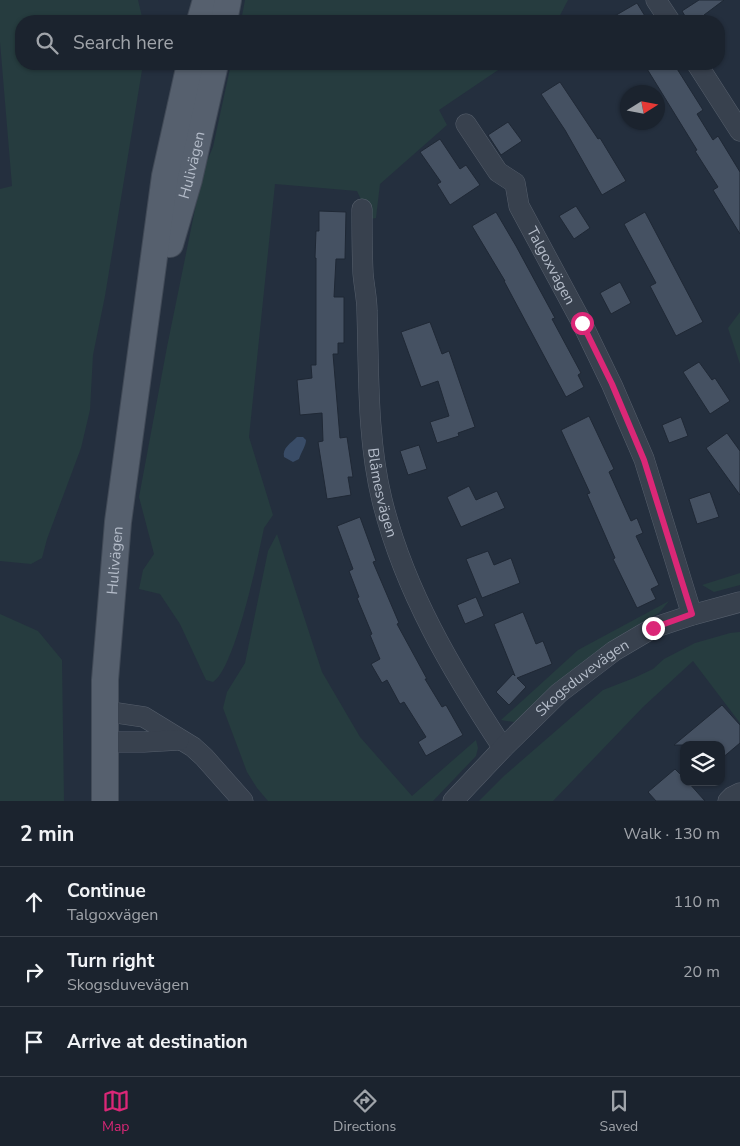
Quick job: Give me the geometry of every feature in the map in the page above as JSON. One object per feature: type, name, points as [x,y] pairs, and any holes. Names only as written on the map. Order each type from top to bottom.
[{"type":"main road","points":[[209,5],[218,15]]},
{"type":"main road","name":"Hulivägen","points":[[105,801],[105,680],[118,522],[166,176],[189,70]]},
{"type":"main road","name":"Hulivägen","points":[[147,322],[189,179],[214,70]]},
{"type":"street","points":[[656,0],[666,15]]},
{"type":"street","points":[[701,70],[740,131]]},
{"type":"street","name":"Talgoxvägen","points":[[466,124],[498,172],[515,183],[519,206],[582,323],[612,384],[644,460],[692,614]]},
{"type":"street","name":"Blåmesvägen","points":[[362,209],[370,421],[384,508],[406,573],[433,632],[466,691],[503,748]]},
{"type":"street","name":"Skogsduvevägen","points":[[453,801],[559,693],[614,651],[653,628],[692,614],[740,602]]},
{"type":"street","points":[[104,711],[144,717],[193,747],[243,801]]},
{"type":"street","points":[[105,742],[179,740]]},
{"type":"street","points":[[728,801],[740,793]]},
{"type":"green space","points":[[0,0],[138,0],[142,15],[15,15],[15,70],[142,70],[105,296],[93,355],[90,410],[81,448],[47,539],[42,558],[31,564],[0,561],[0,189],[12,186],[0,42]]},
{"type":"green space","points":[[245,0],[568,0],[560,15],[242,15]]},
{"type":"green space","points":[[230,70],[498,70],[439,110],[447,125],[380,184],[376,218],[370,219],[357,191],[275,184],[249,437],[273,515],[264,528],[245,611],[237,635],[221,673],[213,682],[206,680],[180,624],[160,594],[139,589],[143,570],[154,554],[139,497],[203,170],[213,147]]},
{"type":"green space","points":[[740,312],[740,364],[728,328]]},
{"type":"green space","points":[[277,534],[322,672],[360,737],[412,796],[476,740],[478,748],[476,756],[433,801],[268,801],[247,772],[223,708],[227,692],[245,663],[268,551]]},
{"type":"green space","points":[[740,573],[740,585],[714,592],[702,585]]},
{"type":"green space","points":[[669,601],[659,613],[624,633],[587,659],[523,716],[514,722],[501,720],[578,650]]},
{"type":"green space","points":[[0,614],[38,631],[62,660],[64,801],[0,801]]},
{"type":"green space","points":[[740,632],[740,723],[693,661],[643,707],[553,801],[479,801],[505,775],[603,690],[653,669],[664,659],[695,643]]},
{"type":"water","points":[[297,437],[303,437],[306,442],[299,459],[293,462],[284,457],[284,451]]},
{"type":"building","points":[[699,0],[724,0],[704,15],[684,15],[682,11]]},
{"type":"building","points":[[637,3],[644,15],[616,15]]},
{"type":"building","points":[[648,70],[678,70],[703,110],[697,114],[713,140],[718,136],[740,172],[740,234],[713,190],[718,187],[695,151],[697,150],[665,98],[665,85],[657,85]]},
{"type":"building","points":[[560,82],[598,139],[600,138],[626,181],[602,195],[565,130],[541,94]]},
{"type":"building","points":[[508,122],[522,141],[501,155],[488,135]]},
{"type":"building","points":[[440,139],[460,169],[466,165],[480,185],[450,205],[437,184],[441,182],[420,152]]},
{"type":"building","points":[[576,206],[590,228],[574,239],[559,216]]},
{"type":"building","points":[[319,211],[346,212],[345,259],[336,259],[334,297],[344,297],[344,343],[338,343],[338,354],[333,354],[340,438],[347,437],[353,477],[348,477],[351,495],[327,499],[318,442],[323,441],[322,413],[300,415],[297,380],[312,378],[311,365],[316,365],[315,258],[316,231],[319,231]]},
{"type":"building","points":[[496,212],[555,318],[552,319],[581,373],[578,375],[584,387],[566,397],[505,281],[472,226]]},
{"type":"building","points":[[645,212],[703,322],[676,336],[650,286],[656,283],[624,224]]},
{"type":"building","points":[[620,282],[631,303],[611,314],[600,293]]},
{"type":"building","points":[[430,322],[442,354],[449,351],[475,427],[458,433],[459,436],[437,443],[430,422],[449,416],[438,381],[421,387],[401,332]]},
{"type":"building","points":[[699,362],[712,380],[715,378],[730,401],[710,414],[683,372]]},
{"type":"building","points":[[589,416],[614,469],[609,472],[631,521],[637,518],[643,533],[636,536],[659,585],[651,589],[656,599],[637,608],[613,559],[615,558],[587,494],[590,493],[561,430]]},
{"type":"building","points":[[681,417],[688,436],[669,443],[662,425]]},
{"type":"building","points":[[727,433],[740,451],[740,495],[706,448]]},
{"type":"building","points":[[419,445],[427,469],[408,475],[400,451]]},
{"type":"building","points":[[469,486],[476,500],[497,491],[505,508],[461,527],[447,497]]},
{"type":"building","points":[[710,492],[719,517],[697,524],[689,499]]},
{"type":"building","points":[[360,517],[376,561],[373,562],[399,623],[397,624],[427,679],[425,679],[442,707],[446,705],[463,735],[426,756],[418,742],[426,737],[404,702],[400,704],[387,680],[382,683],[371,664],[380,659],[357,598],[359,597],[349,571],[353,569],[337,526]]},
{"type":"building","points":[[488,551],[494,565],[511,558],[520,583],[482,598],[466,559]]},
{"type":"building","points":[[476,597],[484,616],[465,624],[457,605]]},
{"type":"building","points":[[523,612],[536,644],[543,641],[552,664],[517,678],[526,687],[509,705],[496,692],[513,674],[515,676],[494,624]]},
{"type":"building","points":[[722,705],[740,725],[740,743],[725,756],[725,741],[680,741],[680,745],[674,745]]},
{"type":"building","points":[[675,769],[680,774],[680,786],[692,786],[705,801],[656,801],[648,792]]},
{"type":"route","points":[[582,323],[612,384],[644,460],[692,614],[653,628]]}]
